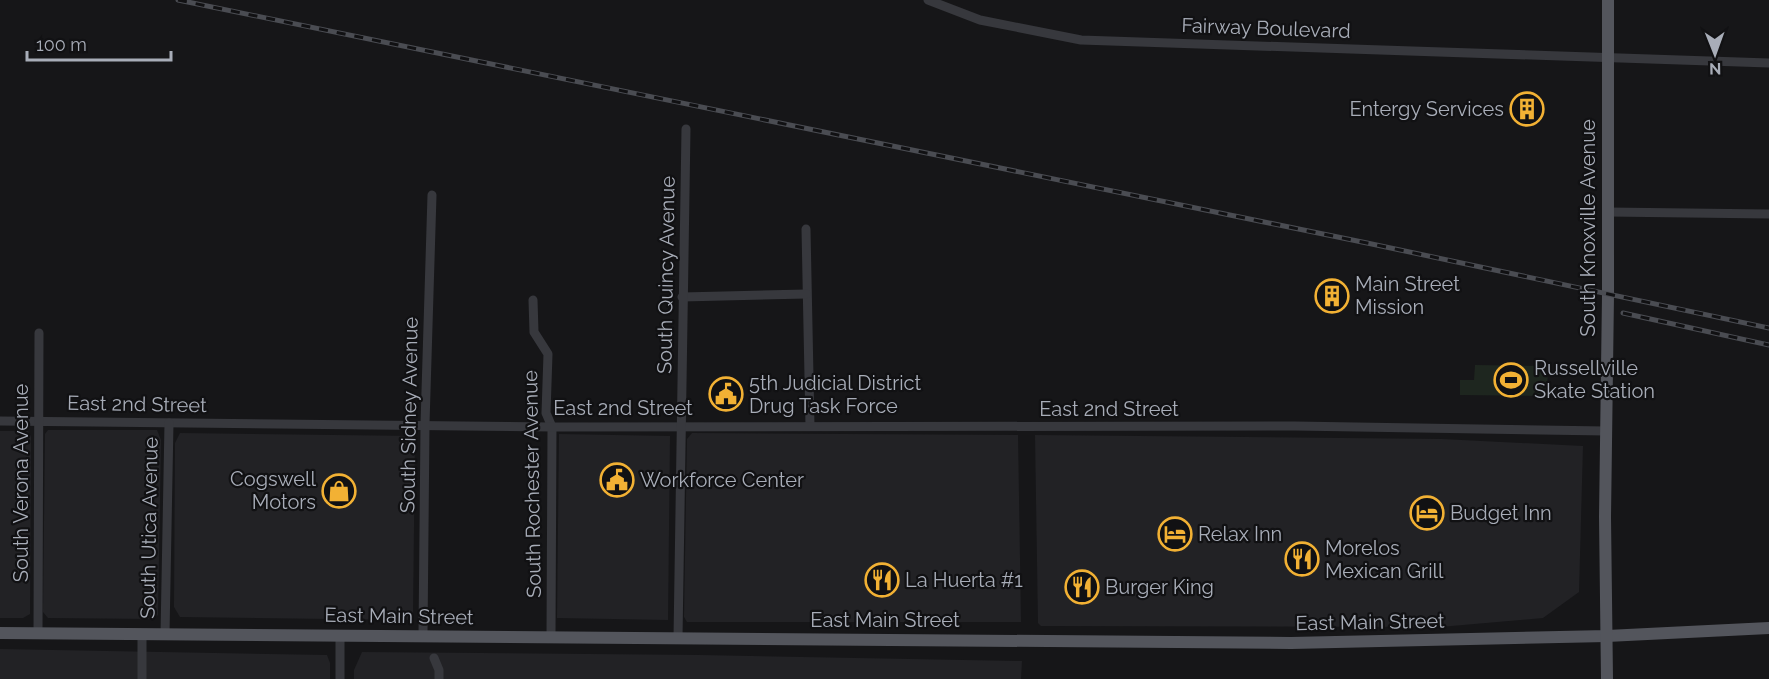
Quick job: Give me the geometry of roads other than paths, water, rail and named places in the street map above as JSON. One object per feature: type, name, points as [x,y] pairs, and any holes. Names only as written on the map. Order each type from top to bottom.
[{"type":"main road","name":"South Knoxville Avenue","points":[[1607,679],[1608,0]]},
{"type":"main road","name":"East Main Street","points":[[0,633],[1291,643],[1607,636],[1769,628]]},
{"type":"street","name":"Fairway Boulevard","points":[[928,0],[981,20],[1081,40],[1769,63]]},
{"type":"street","name":"South Quincy Avenue","points":[[678,638],[686,129]]},
{"type":"street","name":"South Sidney Avenue","points":[[423,636],[425,424],[432,195]]},
{"type":"street","points":[[1608,213],[1769,214]]},
{"type":"street","points":[[806,229],[810,426]]},
{"type":"street","points":[[682,297],[806,294]]},
{"type":"street","name":"South Rochester Avenue","points":[[533,300],[534,332],[549,354],[546,413],[552,427],[551,637]]},
{"type":"street","name":"South Verona Avenue","points":[[38,633],[39,333]]},
{"type":"street","name":"East 2nd Street","points":[[0,421],[552,427],[1295,426],[1606,431]]},
{"type":"street","name":"South Utica Avenue","points":[[165,634],[169,423]]},
{"type":"street","points":[[142,634],[142,679]]},
{"type":"street","points":[[340,635],[340,679]]},
{"type":"street","points":[[434,658],[439,670],[439,679]]},
{"type":"railway","points":[[178,0],[1367,243],[1769,328]]},
{"type":"railway","points":[[1623,313],[1769,345]]},
{"type":"place","name":"Entergy Services","points":[[1527,109]]},
{"type":"place","name":"Main Street Mission","points":[[1332,296]]},
{"type":"place","name":"Russellville Skate Station","points":[[1511,380]]},
{"type":"place","name":"5th Judicial District Drug Task Force","points":[[726,394]]},
{"type":"place","name":"Workforce Center","points":[[617,480]]},
{"type":"place","name":"Cogswell Motors","points":[[339,491]]},
{"type":"place","name":"Budget Inn","points":[[1427,513]]},
{"type":"place","name":"Relax Inn","points":[[1175,534]]},
{"type":"place","name":"Morelos Mexican Grill","points":[[1302,559]]},
{"type":"place","name":"La Huerta #1","points":[[882,580]]},
{"type":"place","name":"Burger King","points":[[1082,587]]}]
